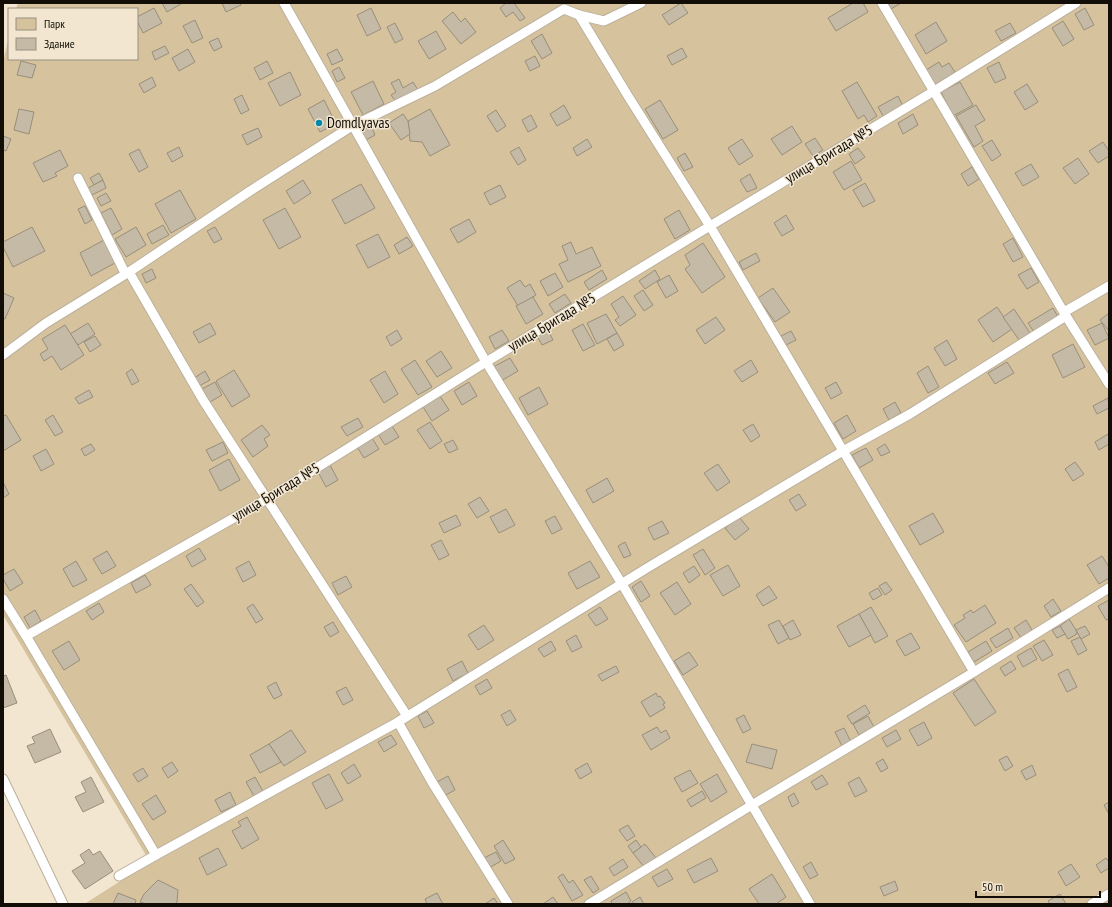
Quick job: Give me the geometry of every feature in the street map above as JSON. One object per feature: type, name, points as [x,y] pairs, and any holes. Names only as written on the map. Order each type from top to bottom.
[{"type":"lane","points":[[284,3],[486,362],[622,584],[810,904]]},
{"type":"lane","points":[[3,356],[46,323],[352,126],[435,86],[564,9],[579,15],[604,21],[641,3]]},
{"type":"lane","points":[[882,3],[1065,314],[1109,384]]},
{"type":"lane","name":"улица Бригада №5","points":[[26,636],[267,499],[486,362],[934,91],[1076,3]]},
{"type":"lane","points":[[579,15],[710,226],[974,672]]},
{"type":"lane","points":[[78,178],[127,272],[202,400],[407,716]]},
{"type":"lane","points":[[119,876],[398,722],[660,560],[844,451],[910,414],[1109,286]]},
{"type":"lane","points":[[589,904],[752,804],[974,672],[1109,588]]},
{"type":"lane","points":[[3,599],[156,855]]},
{"type":"lane","points":[[398,722],[432,782],[508,904]]},
{"type":"lane","points":[[3,779],[63,904]]},
{"type":"lane","points":[[1092,904],[1109,894]]},
{"type":"green space","points":[[18,3],[1109,3],[1109,904],[86,904],[150,862],[3,615],[3,61],[8,41],[8,60],[138,60],[138,8],[16,8]]},
{"type":"building","points":[[162,3],[180,3],[181,4],[167,12]]},
{"type":"building","points":[[222,3],[240,3],[241,5],[226,12]]},
{"type":"building","points":[[506,3],[514,3],[525,18],[520,21],[513,12],[506,17],[500,8]]},
{"type":"building","points":[[681,3],[688,13],[669,25],[662,15]]},
{"type":"building","points":[[853,3],[863,3],[868,12],[836,31],[828,18]]},
{"type":"building","points":[[888,3],[901,3],[891,9]]},
{"type":"building","points":[[154,8],[162,23],[143,33],[138,23],[138,16]]},
{"type":"building","points":[[371,8],[381,29],[367,36],[357,15]]},
{"type":"building","points":[[1085,8],[1094,25],[1084,30],[1075,14]]},
{"type":"building","points":[[453,12],[461,22],[465,18],[476,32],[461,44],[442,21]]},
{"type":"building","points":[[195,20],[203,38],[192,43],[183,26]]},
{"type":"building","points":[[1063,21],[1074,39],[1063,46],[1052,28]]},
{"type":"building","points":[[936,22],[947,41],[926,54],[915,35]]},
{"type":"building","points":[[395,23],[403,39],[395,43],[387,27]]},
{"type":"building","points":[[1010,23],[1016,33],[1001,41],[995,31]]},
{"type":"building","points":[[436,31],[446,49],[429,59],[418,41]]},
{"type":"building","points":[[542,34],[552,53],[542,59],[531,41]]},
{"type":"building","points":[[218,38],[222,47],[214,51],[209,42]]},
{"type":"building","points":[[165,46],[169,53],[155,60],[152,52]]},
{"type":"building","points":[[682,48],[687,57],[672,65],[667,56]]},
{"type":"building","points":[[188,49],[195,62],[179,71],[172,58]]},
{"type":"building","points":[[337,49],[343,60],[332,65],[327,54]]},
{"type":"building","points":[[535,56],[540,66],[530,71],[525,61]]},
{"type":"building","points":[[21,61],[36,65],[32,78],[17,75]]},
{"type":"building","points":[[267,61],[273,73],[260,80],[254,68]]},
{"type":"building","points":[[939,62],[942,67],[949,63],[955,72],[935,85],[926,70]]},
{"type":"building","points":[[999,62],[1006,78],[995,83],[987,68]]},
{"type":"building","points":[[339,67],[345,78],[337,82],[332,71]]},
{"type":"building","points":[[290,72],[301,95],[280,106],[268,83]]},
{"type":"building","points":[[152,77],[156,86],[144,93],[139,84]]},
{"type":"building","points":[[399,79],[403,88],[413,82],[418,90],[396,102],[391,95],[396,92],[391,83]]},
{"type":"building","points":[[373,81],[384,104],[363,115],[351,92]]},
{"type":"building","points":[[857,82],[877,116],[868,122],[864,115],[858,119],[842,91]]},
{"type":"building","points":[[960,82],[973,105],[953,116],[941,92]]},
{"type":"building","points":[[1027,84],[1038,102],[1025,110],[1014,92]]},
{"type":"building","points":[[242,95],[249,110],[241,114],[234,99]]},
{"type":"building","points":[[898,96],[903,106],[883,116],[878,107]]},
{"type":"building","points":[[324,100],[336,124],[320,132],[308,109]]},
{"type":"building","points":[[660,100],[678,130],[663,139],[645,109]]},
{"type":"building","points":[[564,105],[571,118],[557,126],[550,114]]},
{"type":"building","points":[[976,105],[985,120],[975,126],[983,141],[974,147],[956,116]]},
{"type":"building","points":[[19,109],[34,112],[29,134],[14,130]]},
{"type":"building","points":[[430,109],[450,145],[430,156],[422,142],[410,141],[408,121]]},
{"type":"building","points":[[496,110],[506,126],[497,132],[487,116]]},
{"type":"building","points":[[403,114],[408,121],[410,134],[401,140],[389,123]]},
{"type":"building","points":[[913,114],[918,125],[903,134],[898,123]]},
{"type":"building","points":[[531,115],[537,127],[528,132],[522,120]]},
{"type":"building","points":[[371,126],[375,135],[366,140],[361,131]]},
{"type":"building","points":[[792,126],[802,142],[782,155],[771,139]]},
{"type":"building","points":[[258,128],[262,137],[247,145],[242,135]]},
{"type":"building","points":[[3,136],[11,139],[6,151],[3,150]]},
{"type":"building","points":[[815,138],[823,150],[813,156],[805,144]]},
{"type":"building","points":[[587,139],[592,147],[577,156],[573,148]]},
{"type":"building","points":[[742,139],[753,156],[739,165],[728,148]]},
{"type":"building","points":[[992,140],[1001,155],[992,161],[982,146]]},
{"type":"building","points":[[1103,142],[1109,151],[1109,156],[1098,163],[1089,151]]},
{"type":"building","points":[[179,147],[183,156],[172,162],[167,153]]},
{"type":"building","points":[[519,147],[526,160],[518,165],[510,152]]},
{"type":"building","points":[[858,148],[865,157],[855,164],[849,154]]},
{"type":"building","points":[[139,149],[148,167],[139,172],[129,154]]},
{"type":"building","points":[[60,150],[68,166],[55,173],[57,176],[43,182],[33,163]]},
{"type":"building","points":[[685,153],[693,167],[684,171],[677,158]]},
{"type":"building","points":[[1078,158],[1089,174],[1075,184],[1063,168]]},
{"type":"building","points":[[851,161],[862,180],[844,190],[833,172]]},
{"type":"building","points":[[1031,164],[1039,177],[1023,186],[1015,173]]},
{"type":"building","points":[[972,167],[979,179],[968,186],[961,174]]},
{"type":"building","points":[[99,173],[103,180],[94,185],[90,178]]},
{"type":"building","points":[[750,174],[757,188],[747,192],[740,180]]},
{"type":"building","points":[[103,180],[106,188],[92,195],[88,188]]},
{"type":"building","points":[[303,180],[311,193],[294,204],[286,191]]},
{"type":"building","points":[[865,183],[875,201],[863,207],[853,190]]},
{"type":"building","points":[[361,184],[375,208],[345,224],[332,200]]},
{"type":"building","points":[[500,185],[506,197],[490,205],[484,193]]},
{"type":"building","points":[[180,190],[196,219],[171,233],[155,204]]},
{"type":"building","points":[[106,193],[111,201],[101,206],[97,198]]},
{"type":"building","points":[[85,206],[92,220],[85,224],[78,209]]},
{"type":"building","points":[[111,208],[122,229],[112,235],[101,213]]},
{"type":"building","points":[[285,208],[301,237],[279,249],[263,220]]},
{"type":"building","points":[[679,210],[690,230],[675,239],[664,219]]},
{"type":"building","points":[[786,215],[794,229],[782,236],[774,223]]},
{"type":"building","points":[[469,219],[476,232],[458,243],[450,229]]},
{"type":"building","points":[[163,225],[169,235],[152,244],[147,234]]},
{"type":"building","points":[[32,227],[45,251],[13,267],[3,247],[3,242]]},
{"type":"building","points":[[136,227],[146,245],[126,257],[115,239]]},
{"type":"building","points":[[215,227],[222,239],[214,243],[207,231]]},
{"type":"building","points":[[378,234],[390,257],[368,268],[356,245]]},
{"type":"building","points":[[407,237],[413,246],[399,254],[394,245]]},
{"type":"building","points":[[1013,238],[1023,257],[1013,262],[1003,244]]},
{"type":"building","points":[[104,240],[115,263],[91,276],[80,253]]},
{"type":"building","points":[[571,242],[576,254],[592,247],[601,266],[568,282],[559,264],[568,260],[562,246]]},
{"type":"building","points":[[703,243],[725,277],[702,293],[685,269],[690,265],[685,255]]},
{"type":"building","points":[[756,253],[760,261],[743,270],[739,262]]},
{"type":"building","points":[[1031,268],[1039,282],[1027,289],[1018,275]]},
{"type":"building","points":[[152,269],[156,278],[146,283],[142,274]]},
{"type":"building","points":[[602,270],[607,279],[589,290],[584,282]]},
{"type":"building","points":[[655,270],[660,279],[645,289],[639,281]]},
{"type":"building","points":[[555,273],[563,287],[548,296],[540,281]]},
{"type":"building","points":[[669,275],[678,291],[666,298],[657,282]]},
{"type":"building","points":[[520,280],[525,287],[530,284],[536,295],[518,306],[507,288]]},
{"type":"building","points":[[773,288],[790,312],[775,322],[758,298]]},
{"type":"building","points":[[643,290],[653,305],[644,311],[634,296]]},
{"type":"building","points":[[3,293],[14,298],[5,319],[3,318]]},
{"type":"building","points":[[565,294],[571,303],[555,313],[549,304]]},
{"type":"building","points":[[623,296],[636,315],[620,326],[615,320],[619,317],[611,304]]},
{"type":"building","points":[[533,297],[543,314],[526,324],[516,306]]},
{"type":"building","points":[[997,307],[1012,329],[993,342],[978,320]]},
{"type":"building","points":[[1053,308],[1058,317],[1034,332],[1028,323]]},
{"type":"building","points":[[1014,309],[1030,333],[1019,340],[1003,317]]},
{"type":"building","points":[[1109,313],[1109,331],[1100,320]]},
{"type":"building","points":[[606,314],[617,333],[597,344],[587,323]]},
{"type":"building","points":[[716,317],[725,330],[705,344],[696,330]]},
{"type":"building","points":[[88,323],[95,334],[78,345],[70,334]]},
{"type":"building","points":[[210,323],[216,334],[199,343],[193,332]]},
{"type":"building","points":[[1102,323],[1109,338],[1095,345],[1087,330]]},
{"type":"building","points":[[583,324],[595,345],[583,351],[572,330]]},
{"type":"building","points":[[65,325],[84,355],[61,370],[52,356],[44,361],[40,354],[48,349],[42,339]]},
{"type":"building","points":[[397,330],[402,339],[391,346],[386,337]]},
{"type":"building","points":[[502,330],[509,341],[495,349],[489,337]]},
{"type":"building","points":[[548,330],[553,340],[542,345],[537,336]]},
{"type":"building","points":[[791,331],[796,340],[786,345],[781,336]]},
{"type":"building","points":[[617,333],[624,345],[614,351],[607,339]]},
{"type":"building","points":[[95,336],[101,345],[90,352],[84,342]]},
{"type":"building","points":[[947,340],[957,359],[945,366],[934,348]]},
{"type":"building","points":[[1073,344],[1085,367],[1063,378],[1052,355]]},
{"type":"building","points":[[441,351],[452,368],[437,377],[426,361]]},
{"type":"building","points":[[510,358],[518,371],[501,381],[493,367]]},
{"type":"building","points":[[415,360],[432,387],[418,395],[401,369]]},
{"type":"building","points":[[751,360],[758,372],[742,382],[734,371]]},
{"type":"building","points":[[1007,362],[1014,373],[995,384],[988,373]]},
{"type":"building","points":[[928,366],[939,387],[928,393],[917,373]]},
{"type":"building","points":[[132,369],[139,381],[132,385],[126,373]]},
{"type":"building","points":[[234,370],[250,396],[232,407],[216,381]]},
{"type":"building","points":[[205,371],[210,380],[199,386],[194,378]]},
{"type":"building","points":[[385,371],[398,394],[384,403],[370,380]]},
{"type":"building","points":[[215,382],[222,395],[208,403],[200,390]]},
{"type":"building","points":[[469,382],[477,396],[462,405],[454,391]]},
{"type":"building","points":[[836,382],[842,393],[831,399],[825,388]]},
{"type":"building","points":[[539,387],[548,404],[528,415],[519,398]]},
{"type":"building","points":[[89,390],[93,397],[79,404],[75,398]]},
{"type":"building","points":[[440,396],[449,410],[432,421],[423,407]]},
{"type":"building","points":[[1108,398],[1109,408],[1097,414],[1093,406]]},
{"type":"building","points":[[895,402],[901,413],[889,420],[883,409]]},
{"type":"building","points":[[6,415],[21,440],[3,451],[3,416]]},
{"type":"building","points":[[53,415],[63,432],[55,436],[45,420]]},
{"type":"building","points":[[847,415],[856,431],[843,439],[834,423]]},
{"type":"building","points":[[358,418],[363,427],[347,436],[341,427]]},
{"type":"building","points":[[430,422],[442,441],[430,449],[417,430]]},
{"type":"building","points":[[753,424],[760,436],[751,442],[743,430]]},
{"type":"building","points":[[262,425],[270,435],[264,439],[268,446],[253,457],[241,440]]},
{"type":"building","points":[[392,426],[399,437],[385,445],[378,434]]},
{"type":"building","points":[[1108,434],[1109,444],[1099,450],[1095,442]]},
{"type":"building","points":[[372,438],[379,449],[364,458],[357,447]]},
{"type":"building","points":[[453,440],[458,449],[449,453],[444,444]]},
{"type":"building","points":[[223,442],[228,453],[212,461],[206,450]]},
{"type":"building","points":[[91,444],[95,450],[85,456],[81,449]]},
{"type":"building","points":[[885,444],[890,452],[881,456],[877,449]]},
{"type":"building","points":[[866,448],[873,460],[859,468],[852,455]]},
{"type":"building","points":[[46,449],[54,464],[41,471],[33,456]]},
{"type":"building","points":[[229,459],[240,480],[220,491],[209,470]]},
{"type":"building","points":[[1075,462],[1084,474],[1073,481],[1065,469]]},
{"type":"building","points":[[718,464],[730,482],[717,491],[704,473]]},
{"type":"building","points":[[330,465],[338,480],[326,487],[318,472]]},
{"type":"building","points":[[607,478],[614,491],[593,503],[586,490]]},
{"type":"building","points":[[3,482],[9,494],[3,498]]},
{"type":"building","points":[[799,494],[806,505],[796,511],[789,500]]},
{"type":"building","points":[[480,497],[489,511],[477,518],[468,504]]},
{"type":"building","points":[[506,509],[515,525],[499,533],[490,517]]},
{"type":"building","points":[[933,513],[944,532],[920,545],[909,526]]},
{"type":"building","points":[[456,515],[461,525],[444,533],[439,523]]},
{"type":"building","points":[[555,516],[562,529],[552,534],[545,521]]},
{"type":"building","points":[[739,517],[749,529],[735,540],[725,528]]},
{"type":"building","points":[[662,521],[669,533],[654,540],[648,528]]},
{"type":"building","points":[[441,540],[449,555],[439,560],[431,545]]},
{"type":"building","points":[[625,542],[631,555],[624,558],[618,546]]},
{"type":"building","points":[[199,548],[206,559],[192,567],[186,556]]},
{"type":"building","points":[[703,549],[715,568],[705,575],[693,555]]},
{"type":"building","points":[[107,551],[116,566],[102,574],[93,559]]},
{"type":"building","points":[[1102,556],[1109,567],[1109,578],[1099,584],[1087,565]]},
{"type":"building","points":[[76,561],[87,580],[73,587],[63,569]]},
{"type":"building","points":[[249,561],[256,575],[243,582],[236,568]]},
{"type":"building","points":[[590,561],[600,577],[577,589],[568,573]]},
{"type":"building","points":[[728,565],[740,586],[723,596],[710,575]]},
{"type":"building","points":[[694,566],[700,575],[689,583],[683,573]]},
{"type":"building","points":[[14,569],[23,583],[10,591],[3,579],[3,575]]},
{"type":"building","points":[[145,575],[151,585],[136,593],[131,583]]},
{"type":"building","points":[[346,576],[352,587],[338,595],[332,583]]},
{"type":"building","points":[[641,581],[650,596],[641,602],[632,587]]},
{"type":"building","points":[[677,582],[691,604],[675,615],[660,593]]},
{"type":"building","points":[[886,582],[892,590],[885,595],[879,586]]},
{"type":"building","points":[[191,584],[204,602],[197,607],[184,589]]},
{"type":"building","points":[[769,586],[777,598],[763,606],[756,595]]},
{"type":"building","points":[[878,588],[882,595],[873,600],[869,593]]},
{"type":"building","points":[[1053,599],[1061,611],[1051,617],[1044,606]]},
{"type":"building","points":[[1109,600],[1109,619],[1106,620],[1098,606]]},
{"type":"building","points":[[99,603],[104,612],[92,620],[86,611]]},
{"type":"building","points":[[253,604],[263,619],[256,623],[247,608]]},
{"type":"building","points":[[985,605],[996,623],[966,642],[954,625],[965,618],[963,615],[971,610],[973,613]]},
{"type":"building","points":[[600,607],[608,619],[596,626],[588,615]]},
{"type":"building","points":[[871,607],[888,636],[875,643],[859,614]]},
{"type":"building","points":[[35,610],[41,621],[30,628],[24,617]]},
{"type":"building","points":[[859,614],[871,635],[849,647],[837,626]]},
{"type":"building","points":[[1069,619],[1077,634],[1068,639],[1060,626]]},
{"type":"building","points":[[779,620],[789,638],[778,644],[768,625]]},
{"type":"building","points":[[793,620],[801,635],[790,640],[783,626]]},
{"type":"building","points":[[1026,620],[1032,630],[1021,638],[1014,628]]},
{"type":"building","points":[[333,622],[339,632],[330,637],[324,627]]},
{"type":"building","points":[[484,625],[494,640],[478,650],[468,635]]},
{"type":"building","points":[[1060,626],[1065,634],[1057,638],[1052,630]]},
{"type":"building","points":[[1085,626],[1090,634],[1081,639],[1076,630]]},
{"type":"building","points":[[1008,628],[1013,638],[996,648],[990,639]]},
{"type":"building","points":[[911,633],[920,648],[905,656],[896,641]]},
{"type":"building","points":[[576,635],[582,647],[572,652],[566,641]]},
{"type":"building","points":[[1080,637],[1087,650],[1078,655],[1071,641]]},
{"type":"building","points":[[1044,640],[1053,655],[1042,661],[1033,646]]},
{"type":"building","points":[[69,641],[80,660],[64,670],[52,651]]},
{"type":"building","points":[[551,641],[556,650],[544,657],[538,649]]},
{"type":"building","points":[[986,641],[992,651],[974,662],[968,652]]},
{"type":"building","points":[[1031,648],[1037,659],[1023,667],[1017,656]]},
{"type":"building","points":[[689,652],[698,665],[683,675],[674,661]]},
{"type":"building","points":[[462,661],[468,673],[453,681],[447,669]]},
{"type":"building","points":[[1011,661],[1016,669],[1005,676],[1000,668]]},
{"type":"building","points":[[616,666],[619,672],[602,681],[598,675]]},
{"type":"building","points":[[1068,669],[1077,687],[1067,692],[1058,674]]},
{"type":"building","points":[[6,675],[17,703],[3,708],[3,676]]},
{"type":"building","points":[[487,679],[492,688],[480,695],[475,686]]},
{"type":"building","points":[[974,679],[996,712],[975,726],[953,693]]},
{"type":"building","points":[[276,682],[282,695],[274,699],[267,687]]},
{"type":"building","points":[[346,687],[353,700],[343,705],[336,692]]},
{"type":"building","points":[[656,693],[665,703],[663,704],[665,708],[650,717],[641,702]]},
{"type":"building","points":[[865,705],[870,713],[852,724],[847,716]]},
{"type":"building","points":[[510,710],[516,720],[507,726],[501,715]]},
{"type":"building","points":[[427,711],[434,723],[424,728],[418,716]]},
{"type":"building","points":[[744,715],[751,729],[743,733],[736,719]]},
{"type":"building","points":[[868,716],[874,727],[859,735],[853,724]]},
{"type":"building","points":[[924,722],[932,738],[918,746],[909,730]]},
{"type":"building","points":[[657,727],[661,733],[666,730],[670,738],[651,750],[642,735]]},
{"type":"building","points":[[844,728],[851,742],[842,746],[835,732]]},
{"type":"building","points":[[50,729],[61,752],[35,763],[27,746],[35,743],[32,737]]},
{"type":"building","points":[[291,730],[306,752],[284,766],[269,744]]},
{"type":"building","points":[[896,730],[901,739],[887,747],[882,738]]},
{"type":"building","points":[[391,735],[397,744],[384,752],[378,742]]},
{"type":"building","points":[[269,744],[281,762],[260,773],[250,755]]},
{"type":"building","points":[[752,744],[777,750],[772,769],[746,762]]},
{"type":"building","points":[[1007,756],[1013,766],[1005,771],[999,760]]},
{"type":"building","points":[[883,759],[888,768],[881,772],[876,763]]},
{"type":"building","points":[[172,762],[178,771],[168,778],[162,768]]},
{"type":"building","points":[[587,763],[592,772],[580,779],[575,770]]},
{"type":"building","points":[[354,764],[361,776],[348,784],[341,773]]},
{"type":"building","points":[[1032,765],[1036,775],[1026,780],[1021,771]]},
{"type":"building","points":[[143,768],[148,776],[138,782],[133,774]]},
{"type":"building","points":[[690,770],[698,783],[682,792],[674,778]]},
{"type":"building","points":[[329,774],[343,800],[326,809],[312,783]]},
{"type":"building","points":[[717,774],[727,792],[711,802],[700,784]]},
{"type":"building","points":[[822,775],[828,784],[816,790],[811,782]]},
{"type":"building","points":[[448,776],[455,790],[444,796],[437,782]]},
{"type":"building","points":[[91,777],[104,802],[83,812],[75,797],[86,792],[81,782]]},
{"type":"building","points":[[255,777],[264,793],[255,798],[246,782]]},
{"type":"building","points":[[859,777],[867,791],[855,797],[848,783]]},
{"type":"building","points":[[702,791],[706,798],[691,807],[687,800]]},
{"type":"building","points":[[230,792],[236,805],[221,812],[215,800]]},
{"type":"building","points":[[794,793],[799,803],[792,807],[788,797]]},
{"type":"building","points":[[156,795],[166,812],[153,820],[142,804]]},
{"type":"building","points":[[1109,802],[1109,814],[1104,805]]},
{"type":"building","points":[[247,817],[259,839],[242,849],[232,831],[241,826],[238,822]]},
{"type":"building","points":[[628,825],[635,836],[627,841],[619,830]]},
{"type":"building","points":[[503,840],[515,859],[505,864],[494,846]]},
{"type":"building","points":[[636,840],[641,847],[633,853],[628,846]]},
{"type":"building","points":[[645,844],[656,858],[644,867],[633,853]]},
{"type":"building","points":[[218,848],[227,865],[207,875],[199,858]]},
{"type":"building","points":[[89,849],[93,855],[100,851],[113,871],[85,889],[72,871],[85,863],[80,855]]},
{"type":"building","points":[[496,852],[501,861],[489,868],[484,858]]},
{"type":"building","points":[[711,858],[718,871],[694,883],[687,870]]},
{"type":"building","points":[[1106,858],[1109,862],[1109,868],[1101,873],[1096,865]]},
{"type":"building","points":[[623,859],[628,867],[614,876],[609,868]]},
{"type":"building","points":[[811,862],[818,875],[810,879],[803,867]]},
{"type":"building","points":[[1071,864],[1080,877],[1066,886],[1058,872]]},
{"type":"building","points":[[667,869],[673,879],[658,887],[652,877]]},
{"type":"building","points":[[563,874],[569,883],[573,880],[583,895],[572,901],[558,877]]},
{"type":"building","points":[[772,874],[786,897],[776,904],[759,904],[749,889]]},
{"type":"building","points":[[591,876],[599,889],[593,893],[584,880]]},
{"type":"building","points":[[158,880],[178,890],[177,902],[175,904],[146,904],[140,902],[144,894]]},
{"type":"building","points":[[895,881],[898,890],[884,896],[880,887]]},
{"type":"building","points":[[626,892],[631,901],[627,904],[612,904],[611,901]]},
{"type":"building","points":[[118,893],[136,900],[135,904],[113,904]]},
{"type":"building","points":[[437,893],[443,904],[427,904],[425,899]]},
{"type":"building","points":[[1060,894],[1066,904],[1050,904],[1048,901]]},
{"type":"building","points":[[553,897],[558,904],[543,904]]},
{"type":"building","points":[[640,897],[644,904],[633,904],[632,902]]},
{"type":"building","points":[[494,898],[498,904],[485,904]]},
{"type":"place","name":"Domdlyavas","points":[[319,123]]}]
